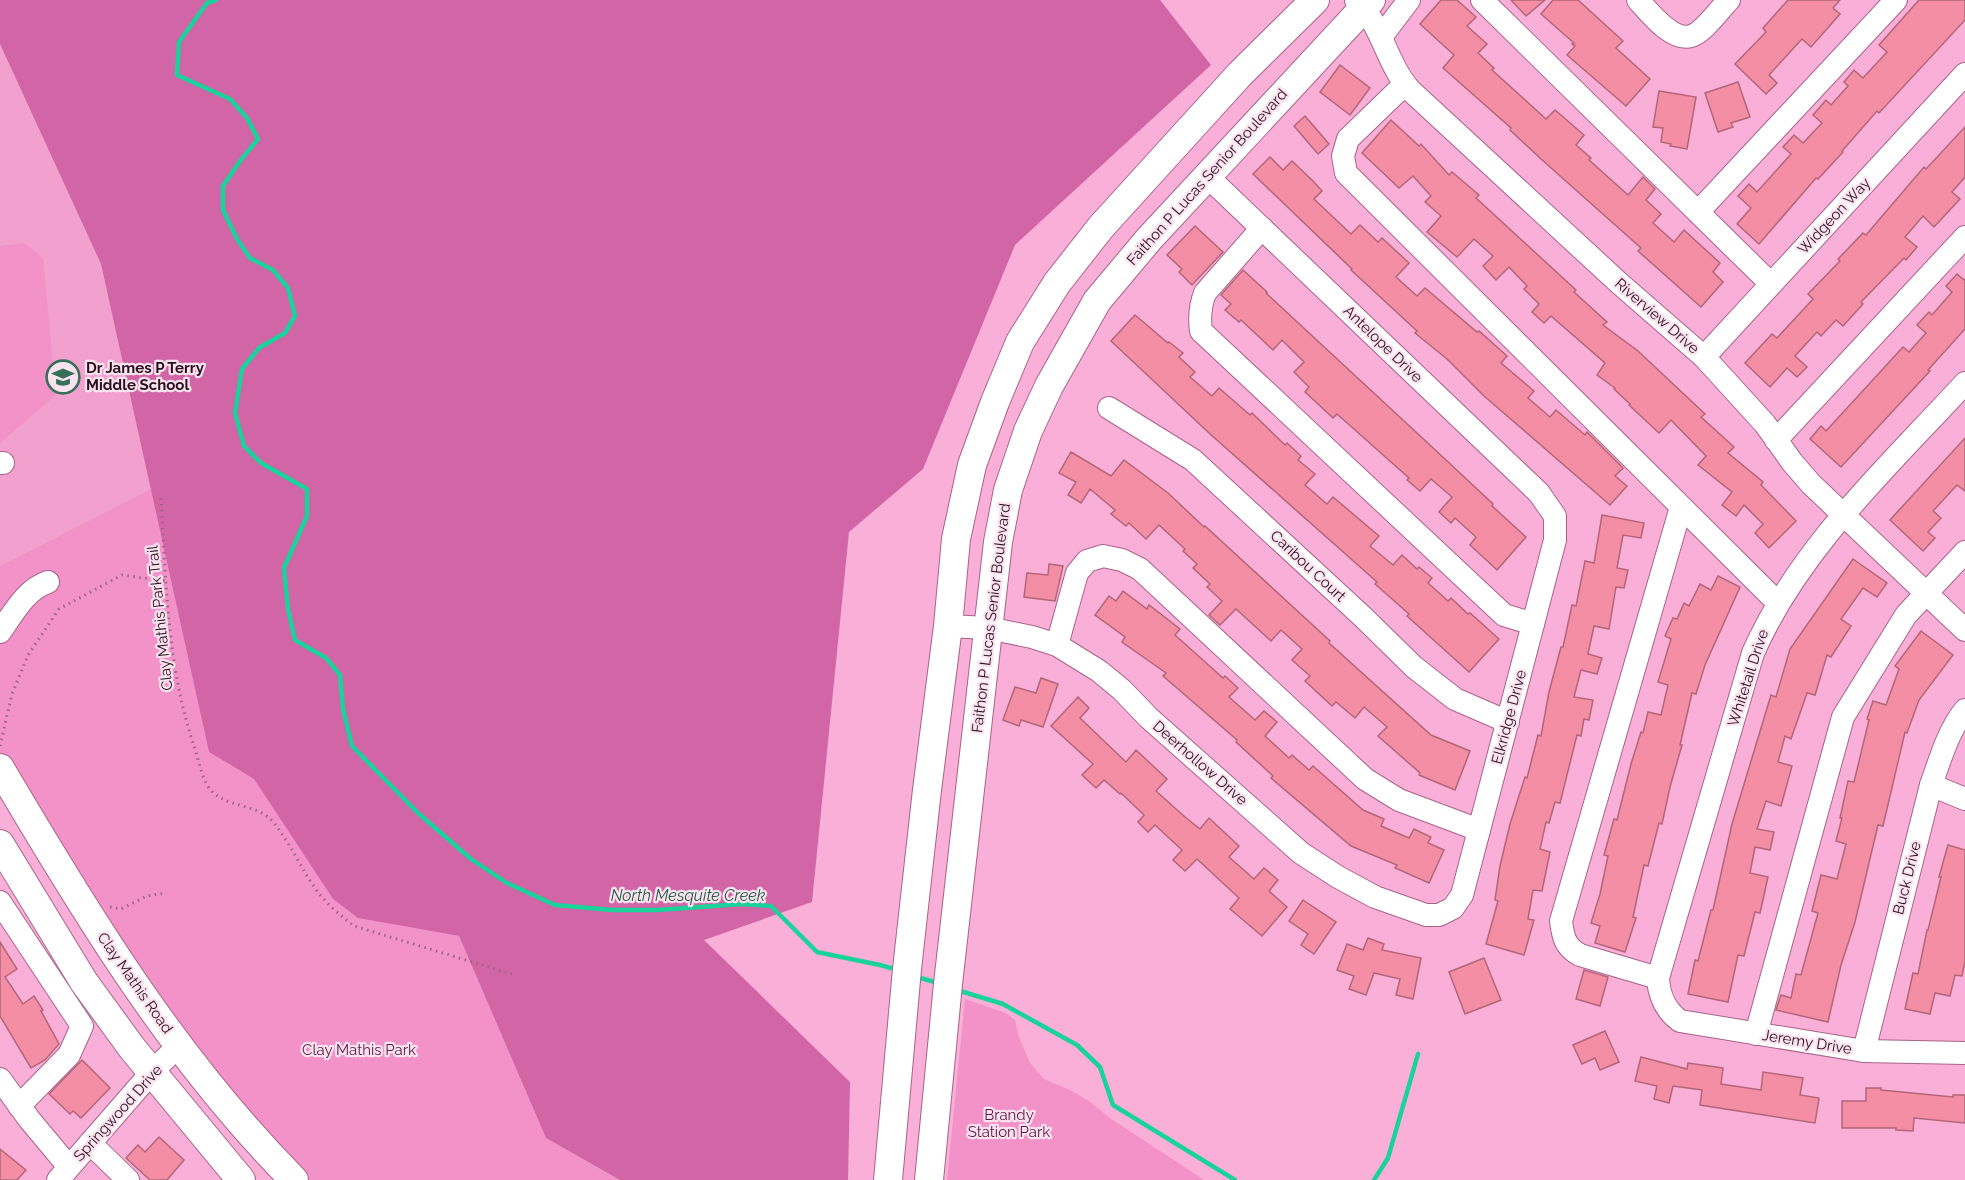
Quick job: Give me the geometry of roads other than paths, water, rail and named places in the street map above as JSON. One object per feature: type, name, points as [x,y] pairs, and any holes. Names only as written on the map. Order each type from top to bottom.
[{"type":"main road","points":[[888,1180],[915,897],[948,626],[956,540],[972,465],[1020,342],[1057,283],[1101,227],[1240,74],[1315,0]]},
{"type":"main road","name":"Faithon P Lucas Senior Boulevard","points":[[930,1180],[957,902],[998,542],[1008,490],[1028,431],[1048,386],[1097,301],[1149,239],[1364,3]]},
{"type":"main road","name":"Clay Mathis Road","points":[[0,768],[77,898],[124,971],[178,1046],[253,1138],[294,1180]]},
{"type":"main road","points":[[0,844],[84,982],[132,1048],[241,1180]]},
{"type":"street","points":[[1381,37],[1409,0]]},
{"type":"street","points":[[1482,0],[1771,284]]},
{"type":"street","points":[[1638,0],[1664,28],[1685,37],[1692,36],[1703,28],[1729,0]]},
{"type":"street","points":[[1698,212],[1896,0]]},
{"type":"street","name":"Riverview Drive","points":[[1364,3],[1399,77],[1405,84],[1610,275],[1704,357],[1765,424],[1792,462],[1843,516],[1965,630]]},
{"type":"street","name":"Widgeon Way","points":[[1704,357],[1965,74]]},
{"type":"street","points":[[1405,84],[1348,140],[1343,156],[1346,173],[1778,603]]},
{"type":"street","name":"Antelope Drive","points":[[1207,176],[1539,493],[1555,516]]},
{"type":"street","points":[[1262,228],[1205,293],[1200,304],[1201,331],[1504,615],[1533,624]]},
{"type":"street","points":[[1776,440],[1965,237]]},
{"type":"street","name":"Whitetail Drive","points":[[1660,988],[1753,653],[1766,623],[1788,586],[1843,516],[1965,383]]},
{"type":"street","name":"Caribou Court","points":[[1109,408],[1193,460],[1414,667],[1455,699],[1508,722]]},
{"type":"street","points":[[1660,988],[1570,950],[1563,939],[1561,921],[1681,507]]},
{"type":"street","name":"Elkridge Drive","points":[[1448,912],[1458,903],[1462,895],[1555,540],[1555,516]]},
{"type":"street","points":[[1756,1034],[1843,717],[1906,615],[1965,552]]},
{"type":"street","points":[[1057,645],[1077,573],[1087,561],[1103,556],[1122,560],[1140,569],[1365,779],[1399,800],[1479,830]]},
{"type":"street","points":[[0,632],[27,596],[48,582]]},
{"type":"street","name":"Deerhollow Drive","points":[[948,626],[988,628],[1057,645],[1099,671],[1122,690],[1149,718],[1301,853],[1374,897],[1426,915],[1448,912]]},
{"type":"street","name":"Buck Drive","points":[[1864,1051],[1931,785],[1941,756],[1965,710]]},
{"type":"street","points":[[1931,785],[1965,799]]},
{"type":"street","points":[[0,902],[82,1026],[69,1055],[19,1106]]},
{"type":"street","name":"Jeremy Drive","points":[[1660,988],[1671,1014],[1680,1021],[1864,1051],[1965,1053]]},
{"type":"street","name":"Springwood Drive","points":[[63,1174],[152,1072],[178,1046]]},
{"type":"street","points":[[0,1079],[63,1174]]},
{"type":"street","points":[[90,1143],[128,1180]]},
{"type":"waterway","name":"North Mesquite Creek","points":[[216,0],[207,3],[179,42],[177,75],[230,99],[247,118],[258,139],[223,186],[223,210],[237,239],[250,258],[273,270],[288,288],[295,316],[285,333],[259,348],[242,369],[235,413],[244,446],[261,463],[307,489],[307,516],[284,568],[288,609],[295,640],[326,658],[340,675],[343,709],[352,746],[418,813],[471,859],[507,883],[555,905],[612,910],[658,910],[741,904],[771,906],[817,952],[898,970]]},
{"type":"waterway","name":"North Mesquite Creek","points":[[917,977],[938,983]]},
{"type":"waterway","name":"North Mesquite Creek","points":[[957,990],[1003,1004],[1077,1045],[1100,1067],[1113,1105],[1235,1180]]},
{"type":"waterway","points":[[1374,1180],[1388,1158],[1418,1054]]},
{"type":"place","name":"Dr James P Terry Middle School","points":[[63,377]]},
{"type":"park label","name":"Clay Mathis Park","points":[[359,1050]]},
{"type":"park label","name":"Brandy Station Park","points":[[1009,1124]]}]
